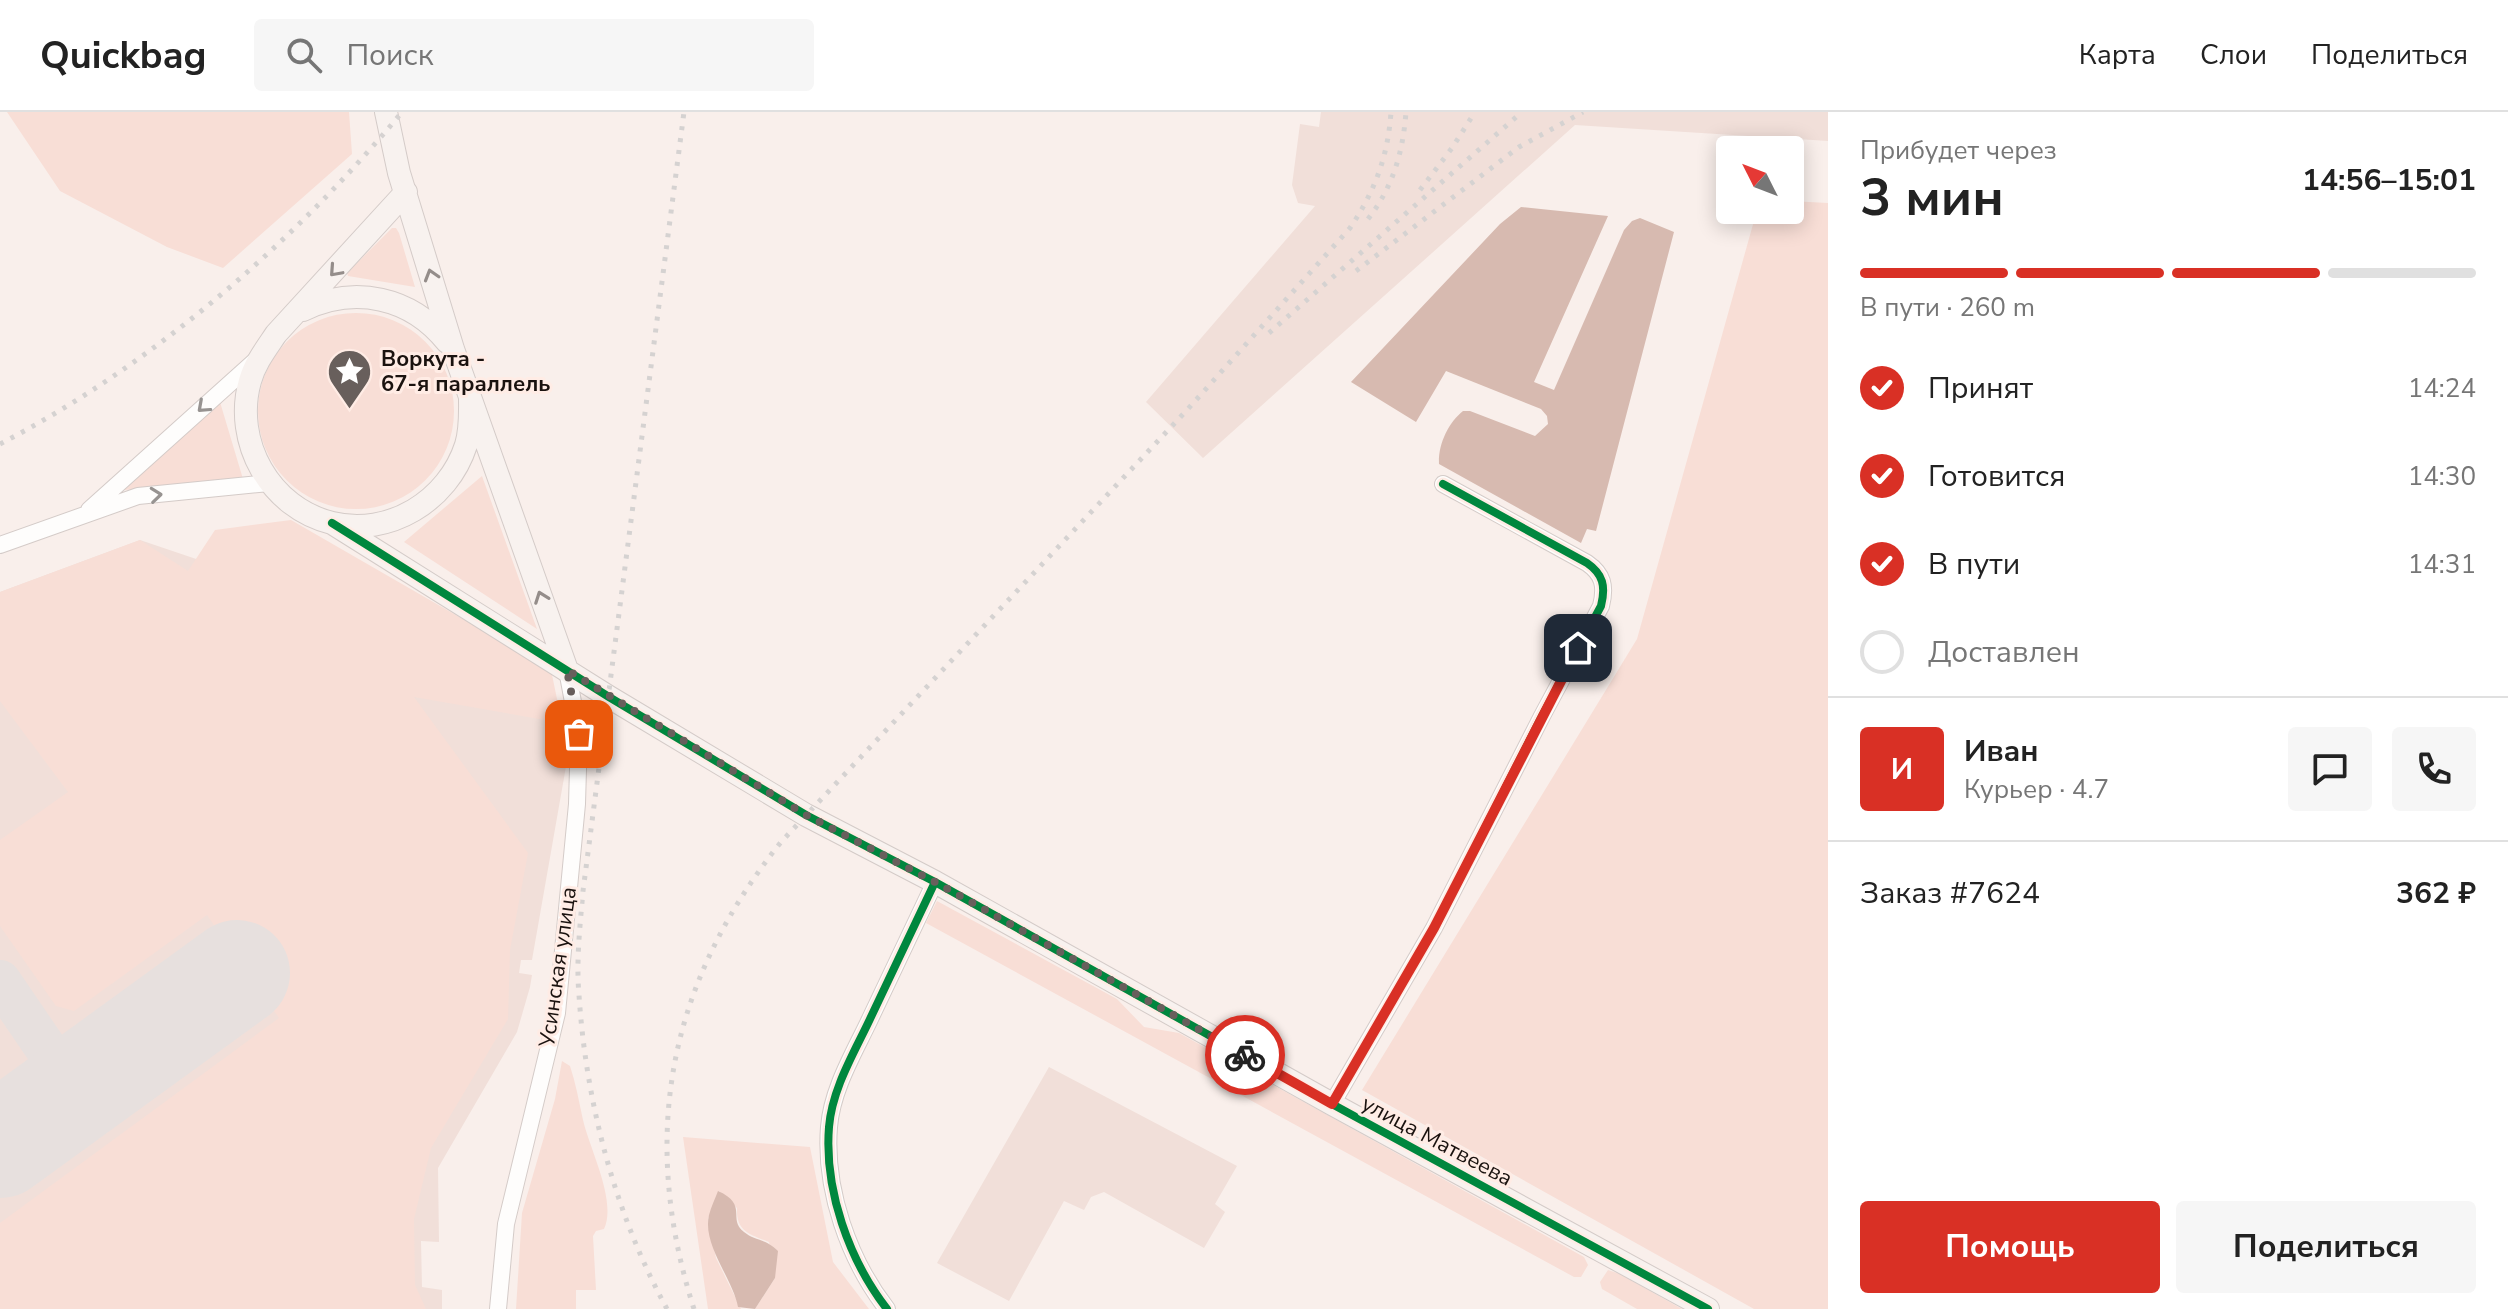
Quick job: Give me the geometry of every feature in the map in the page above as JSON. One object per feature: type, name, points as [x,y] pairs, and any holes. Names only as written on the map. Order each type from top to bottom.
[{"type":"street","points":[[386,112],[387,129],[453,349],[567,670]]},
{"type":"street","points":[[81,516],[261,355],[406,192]]},
{"type":"street","points":[[297,313],[339,298],[375,297],[394,302],[427,320],[453,349]]},
{"type":"street","points":[[261,355],[250,380],[245,404],[246,432],[253,456],[269,483],[284,498],[309,514],[332,523],[356,526],[381,523],[405,515],[443,487],[467,444],[470,397]]},
{"type":"street","points":[[0,545],[138,496],[269,483]]},
{"type":"street","points":[[1332,1104],[1434,928],[1601,606],[1604,594],[1598,571],[1587,563],[1443,484]]},
{"type":"street","name":"улица Матвеева","points":[[332,523],[806,815],[935,882],[1708,1309]]},
{"type":"street","name":"Усинская улица","points":[[498,1309],[506,1224],[557,1013],[577,804],[579,734],[567,670]]},
{"type":"street","points":[[887,1309],[854,1252],[841,1216],[832,1185],[829,1125],[837,1092],[851,1058],[935,882]]},
{"type":"shaded area","points":[[7,112],[349,112],[352,154],[223,268],[167,247],[60,191]]},
{"type":"shaded area","points":[[1321,112],[1828,112],[1828,141],[1804,139],[1804,136],[1749,136],[1575,125],[1203,458],[1146,402],[1315,206],[1298,203],[1292,185],[1300,124],[1319,127]]},
{"type":"shaded area","points":[[1804,202],[1828,203],[1828,1309],[1754,1309],[1362,1090],[1637,639],[1753,224],[1804,224]]},
{"type":"shaded area","points":[[1521,207],[1608,216],[1534,382],[1554,390],[1624,230],[1640,218],[1674,232],[1596,531],[1587,529],[1581,543],[1439,464],[1445,435],[1463,411],[1535,436],[1548,424],[1547,416],[1541,409],[1446,371],[1416,422],[1351,382],[1500,224]]},
{"type":"shaded area","points":[[392,228],[399,233],[415,287],[348,276],[347,273]]},
{"type":"shaded area","points":[[356,313],[394,320],[411,329],[425,342],[438,356],[447,373],[454,411],[447,449],[438,466],[425,480],[411,493],[394,502],[356,509],[318,502],[301,493],[287,480],[274,466],[265,449],[258,411],[265,373],[274,356],[287,342],[301,329],[318,320]]},
{"type":"shaded area","points":[[220,402],[243,479],[124,490]]},
{"type":"shaded area","points":[[482,476],[537,629],[404,542]]},
{"type":"shaded area","points":[[291,520],[551,670],[562,723],[414,697],[528,853],[510,950],[508,1019],[431,1148],[414,1219],[415,1285],[426,1309],[0,1309],[0,1223],[279,1018],[207,915],[74,1011],[56,1006],[0,926],[0,840],[68,792],[0,701],[0,592],[140,540],[188,571],[215,530]]},
{"type":"shaded area","points":[[140,540],[317,600],[538,685],[560,723],[568,755],[532,960],[521,960],[519,973],[532,975],[530,987],[517,1032],[438,1168],[439,1242],[421,1241],[422,1287],[442,1290],[442,1309],[0,1309],[0,592]]},
{"type":"shaded area","points":[[937,901],[1117,999],[1144,1027],[1179,1033],[1584,1257],[1588,1265],[1581,1277],[1574,1277],[926,923]]},
{"type":"shaded area","points":[[562,1061],[570,1066],[586,1132],[605,1190],[607,1218],[604,1229],[596,1231],[593,1236],[596,1290],[576,1290],[576,1309],[516,1309],[522,1213],[555,1099]]},
{"type":"shaded area","points":[[1049,1067],[1237,1166],[1215,1204],[1225,1212],[1204,1248],[1104,1192],[1091,1197],[1084,1210],[1064,1201],[1009,1301],[937,1263]]},
{"type":"shaded area","points":[[683,1137],[810,1147],[833,1262],[869,1309],[755,1309],[775,1278],[769,1242],[741,1227],[737,1208],[719,1191],[708,1219],[716,1258],[741,1309],[708,1309]]},
{"type":"shaded area","points":[[718,1191],[733,1201],[737,1222],[744,1232],[778,1251],[775,1278],[755,1309],[738,1307],[710,1238],[709,1215]]},
{"type":"shaded area","points":[[1608,1270],[1682,1309],[1637,1309],[1602,1289],[1600,1282]]},
{"type":"taxiway","points":[[0,981],[75,1091]]},
{"type":"runway","points":[[0,1145],[237,973]]},
{"type":"railway","points":[[0,444],[112,377],[217,298],[315,208],[402,112]]},
{"type":"railway","points":[[667,1309],[632,1235],[606,1157],[588,1076],[578,969],[583,891],[684,112]]},
{"type":"railway","points":[[694,1309],[677,1245],[668,1183],[668,1123],[674,1064],[689,1006],[712,950],[743,895],[781,842],[1187,410],[1350,228],[1379,173],[1391,112]]},
{"type":"railway","points":[[1368,219],[1384,194],[1395,168],[1406,112]]},
{"type":"railway","points":[[1420,190],[1475,112]]},
{"type":"railway","points":[[1269,333],[1522,112]]},
{"type":"railway","points":[[1356,271],[1519,147],[1583,112]]},
{"type":"cycle path","points":[[1332,1104],[1434,928],[1601,606],[1603,587],[1600,576],[1587,563],[1443,484]]},
{"type":"cycle path","points":[[332,523],[609,697],[806,815],[935,882],[1708,1309]]},
{"type":"cycle path","points":[[887,1309],[861,1269],[842,1223],[831,1175],[829,1127],[834,1099],[845,1072],[935,882]]},
{"type":"way so far","points":[[579,734],[567,670],[806,815],[935,882],[1245,1055]]},
{"type":"place","name":"Воркута - 67-я параллель","points":[[350,411]]},
{"type":"route","points":[[1245,1055],[1332,1104],[1434,928],[1578,648]]}]
